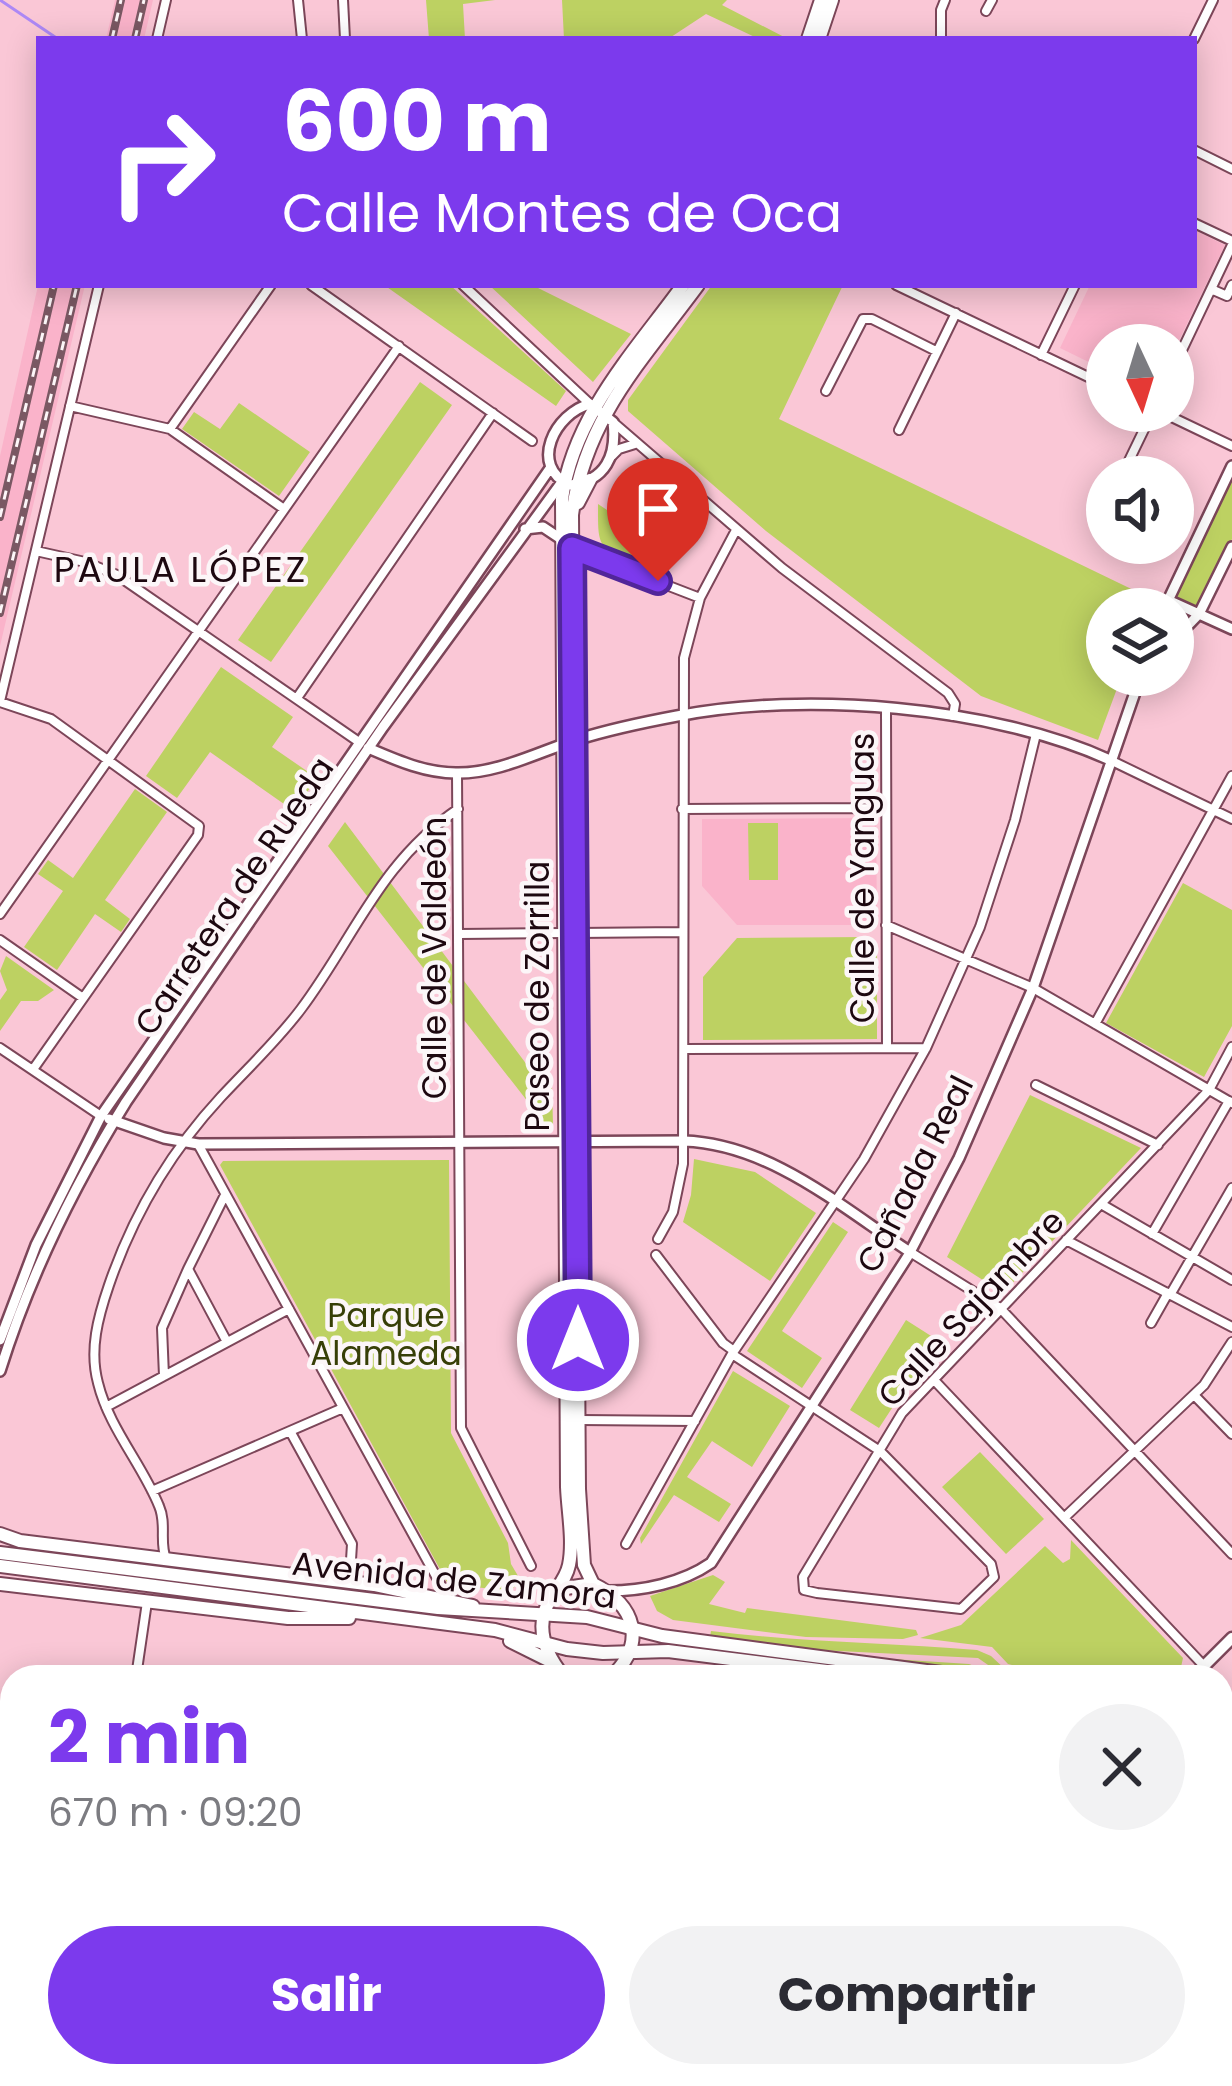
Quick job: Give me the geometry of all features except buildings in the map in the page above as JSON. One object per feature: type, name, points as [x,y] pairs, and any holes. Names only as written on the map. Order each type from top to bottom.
[{"type":"main road","points":[[809,36],[821,0]]},
{"type":"main road","points":[[820,36],[832,0]]},
{"type":"main road","points":[[601,411],[681,288]]},
{"type":"main road","points":[[601,411],[696,288]]},
{"type":"main road","name":"Paseo de Zorrilla","points":[[543,1615],[567,1576],[571,1557],[567,544],[573,483],[601,411]]},
{"type":"main road","name":"Paseo de Zorrilla","points":[[567,544],[573,483]]},
{"type":"main road","name":"Paseo de Zorrilla","points":[[572,1142],[582,1542],[584,1565],[593,1584]]},
{"type":"main road","points":[[0,1534],[20,1541],[374,1585],[448,1598],[491,1612]]},
{"type":"main road","name":"Avenida de Zamora","points":[[0,1553],[387,1618],[514,1634],[603,1653],[668,1651],[779,1665]]},
{"type":"main road","name":"Avenida de Zamora","points":[[0,1565],[491,1612],[630,1620],[682,1639],[880,1665]]},
{"type":"main road","points":[[0,1584],[288,1618],[387,1618]]},
{"type":"main road","points":[[558,1589],[593,1584],[608,1591],[630,1620],[631,1652],[621,1665]]},
{"type":"main road","points":[[543,1615],[550,1661]]},
{"type":"main road","points":[[456,1627],[519,1644],[554,1665]]},
{"type":"main road","points":[[1205,1665],[1232,1638]]},
{"type":"street","points":[[158,36],[166,0]]},
{"type":"street","points":[[298,0],[302,36]]},
{"type":"street","points":[[343,0],[345,36]]},
{"type":"street","points":[[941,36],[940,10],[945,0]]},
{"type":"street","points":[[986,11],[992,0]]},
{"type":"street","points":[[1195,36],[1213,0]]},
{"type":"street","points":[[1197,152],[1232,169]]},
{"type":"street","points":[[1194,325],[1232,243],[1197,225]]},
{"type":"street","points":[[1211,289],[1226,296],[1232,285]]},
{"type":"street","points":[[34,1068],[198,835],[199,826],[51,719],[0,701],[98,288]]},
{"type":"street","points":[[170,429],[269,288]]},
{"type":"street","points":[[314,288],[532,441]]},
{"type":"street","points":[[466,288],[736,530],[948,693],[955,704],[953,716]]},
{"type":"street","points":[[902,288],[1086,376]]},
{"type":"street","points":[[1041,355],[1074,288]]},
{"type":"street","points":[[899,430],[956,313]]},
{"type":"street","points":[[826,391],[863,319],[872,319],[936,351]]},
{"type":"street","points":[[0,914],[399,346]]},
{"type":"street","points":[[578,392],[578,407],[601,411]]},
{"type":"street","points":[[70,406],[170,429],[284,509]]},
{"type":"street","name":"Carretera de Rueda","points":[[0,1371],[48,1250],[114,1121],[551,466],[549,446],[555,430],[578,407]]},
{"type":"street","points":[[601,411],[612,457]]},
{"type":"street","points":[[297,698],[493,413]]},
{"type":"street","points":[[1194,429],[1231,446]]},
{"type":"street","points":[[612,457],[635,444]]},
{"type":"street","name":"Carretera de Rueda","points":[[0,1340],[36,1245],[101,1115],[364,745],[525,529],[573,483],[603,472],[612,457]]},
{"type":"street","points":[[551,466],[573,483]]},
{"type":"street","points":[[1174,588],[1232,466]]},
{"type":"street","points":[[525,529],[543,526],[567,544],[700,598]]},
{"type":"street","points":[[658,1239],[681,1185],[684,1141],[684,658],[700,598],[736,530]]},
{"type":"street","points":[[1194,618],[1232,547]]},
{"type":"street","points":[[36,551],[117,575],[364,745],[422,769],[458,773],[508,764],[569,743],[682,715],[769,707],[886,708],[1036,734],[1110,760],[1232,819]]},
{"type":"street","points":[[1194,613],[1232,629]]},
{"type":"street","name":"Cañada Real","points":[[608,1591],[640,1591],[711,1563],[910,1252],[968,1140],[1033,988],[1135,696]]},
{"type":"street","name":"Calle de Yanguas","points":[[886,708],[887,1047]]},
{"type":"street","points":[[626,1544],[733,1353],[893,1111],[926,1048],[967,961],[1012,830],[1036,734]]},
{"type":"street","name":"Calle de Valdeón","points":[[458,773],[461,1428],[530,1566]]},
{"type":"street","points":[[1095,1024],[1232,776]]},
{"type":"street","points":[[682,809],[885,808]]},
{"type":"street","points":[[166,1559],[161,1546],[163,1517],[106,1407],[94,1365],[102,1306],[133,1225],[183,1142],[328,974],[356,919],[392,870],[431,828],[458,809]]},
{"type":"street","points":[[886,925],[1033,988],[1231,1102],[1152,1234]]},
{"type":"street","points":[[459,934],[682,932]]},
{"type":"street","points":[[0,940],[83,998]]},
{"type":"street","name":"Calle Sajambre","points":[[880,1451],[991,1564],[994,1577],[962,1609],[817,1593],[804,1590],[801,1584],[902,1413],[1209,1090],[1232,1047]]},
{"type":"street","points":[[0,1048],[101,1115],[183,1142],[684,1141],[758,1156],[1000,1308],[1232,1554]]},
{"type":"street","points":[[683,1049],[926,1048]]},
{"type":"street","points":[[1036,1085],[1158,1145]]},
{"type":"street","points":[[198,1144],[448,1598]]},
{"type":"street","points":[[1151,1323],[1232,1188]]},
{"type":"street","points":[[164,1376],[162,1328],[226,1193]]},
{"type":"street","points":[[1101,1204],[1232,1280]]},
{"type":"street","points":[[1066,1240],[1232,1327]]},
{"type":"street","points":[[656,1255],[733,1353],[880,1451]]},
{"type":"street","points":[[188,1269],[227,1342]]},
{"type":"street","points":[[106,1407],[289,1309]]},
{"type":"street","points":[[1065,1517],[1214,1375],[1232,1342]]},
{"type":"street","points":[[934,1380],[1203,1665]]},
{"type":"street","points":[[1194,1395],[1232,1435]]},
{"type":"street","points":[[152,1491],[343,1408]]},
{"type":"street","points":[[578,1420],[695,1420]]},
{"type":"street","points":[[290,1431],[352,1544],[351,1560]]},
{"type":"street","points":[[630,1620],[640,1591]]},
{"type":"street","points":[[138,1665],[147,1602]]},
{"type":"shaded area","points":[[115,0],[153,0],[145,36],[107,36]]},
{"type":"shaded area","points":[[1197,231],[1225,245],[1187,324],[1086,324],[1086,361],[1060,348],[1089,288],[1197,288]]},
{"type":"shaded area","points":[[37,288],[84,288],[0,646],[0,456]]},
{"type":"shaded area","points":[[876,818],[877,925],[737,925],[702,886],[702,819]]},
{"type":"green space","points":[[426,0],[495,0],[463,4],[465,36],[429,36]]},
{"type":"green space","points":[[562,0],[727,0],[722,5],[782,36],[753,36],[706,14],[673,36],[564,36]]},
{"type":"green space","points":[[388,288],[453,288],[566,391],[556,406]]},
{"type":"green space","points":[[492,288],[538,288],[631,334],[593,382]]},
{"type":"green space","points":[[710,288],[842,288],[779,419],[1129,588],[1086,588],[1086,696],[1114,696],[1098,740],[981,696],[766,531],[628,411],[628,400]]},
{"type":"green space","points":[[420,382],[452,405],[271,662],[238,640]]},
{"type":"green space","points":[[239,403],[310,452],[279,496],[182,429],[194,412],[220,429]]},
{"type":"green space","points":[[1232,472],[1232,539],[1200,608],[1194,605],[1194,588],[1179,588],[1190,564],[1194,564]]},
{"type":"green space","points":[[598,504],[649,538],[637,564],[602,544]]},
{"type":"green space","points":[[221,667],[293,717],[272,747],[317,778],[294,811],[210,752],[177,798],[146,776]]},
{"type":"green space","points":[[135,789],[167,812],[105,900],[130,919],[121,932],[95,914],[57,970],[24,947],[63,891],[38,874],[48,860],[73,878]]},
{"type":"green space","points":[[345,822],[539,1081],[552,1088],[553,1124],[546,1125],[328,846]]},
{"type":"green space","points":[[748,823],[778,823],[778,880],[749,880]]},
{"type":"green space","points":[[1183,883],[1232,910],[1232,1026],[1204,1077],[1106,1023]]},
{"type":"green space","points":[[868,937],[877,946],[877,1039],[703,1040],[703,977],[737,938]]},
{"type":"green space","points":[[6,956],[54,990],[38,1001],[21,1001],[0,1031],[0,1000],[7,990],[0,971]]},
{"type":"green space","points":[[1030,1095],[1141,1148],[1003,1293],[947,1257]]},
{"type":"green space","points":[[694,1159],[755,1172],[816,1213],[770,1281],[683,1222]]},
{"type":"green space","name":"Parque Alameda","points":[[449,1160],[451,1433],[508,1543],[511,1564],[521,1581],[510,1591],[448,1584],[220,1165],[223,1161]]},
{"type":"green space","points":[[833,1222],[848,1232],[782,1331],[822,1358],[802,1388],[747,1351]]},
{"type":"green space","points":[[906,1320],[950,1348],[894,1405],[879,1428],[850,1410]]},
{"type":"green space","points":[[733,1371],[790,1406],[752,1467],[712,1441],[687,1477],[731,1504],[719,1522],[674,1495],[641,1544],[640,1538]]},
{"type":"green space","points":[[980,1452],[1044,1519],[1006,1554],[942,1487]]},
{"type":"green space","points":[[1071,1540],[1183,1658],[1181,1665],[1012,1665],[992,1647],[920,1638],[961,1625],[1045,1546],[1063,1563],[1070,1559]]},
{"type":"green space","points":[[713,1575],[725,1582],[709,1604],[745,1613],[747,1608],[916,1630],[918,1635],[903,1639],[806,1637],[673,1620],[657,1611],[650,1596]]},
{"type":"green space","points":[[711,1631],[977,1650],[1001,1665],[988,1665],[978,1658],[799,1649],[710,1637]]},
{"type":"green space","points":[[876,1658],[969,1664],[924,1665]]},
{"type":"waterway","points":[[0,0],[54,36]]},
{"type":"railway","points":[[113,36],[121,0]]},
{"type":"railway","points":[[136,36],[144,0]]},
{"type":"railway","points":[[0,517],[53,288]]},
{"type":"railway","points":[[0,613],[76,288]]},
{"type":"district","name":"PAULA LÓPEZ","points":[[181,569]]},
{"type":"route","points":[[578,1340],[572,548],[658,581]]}]
